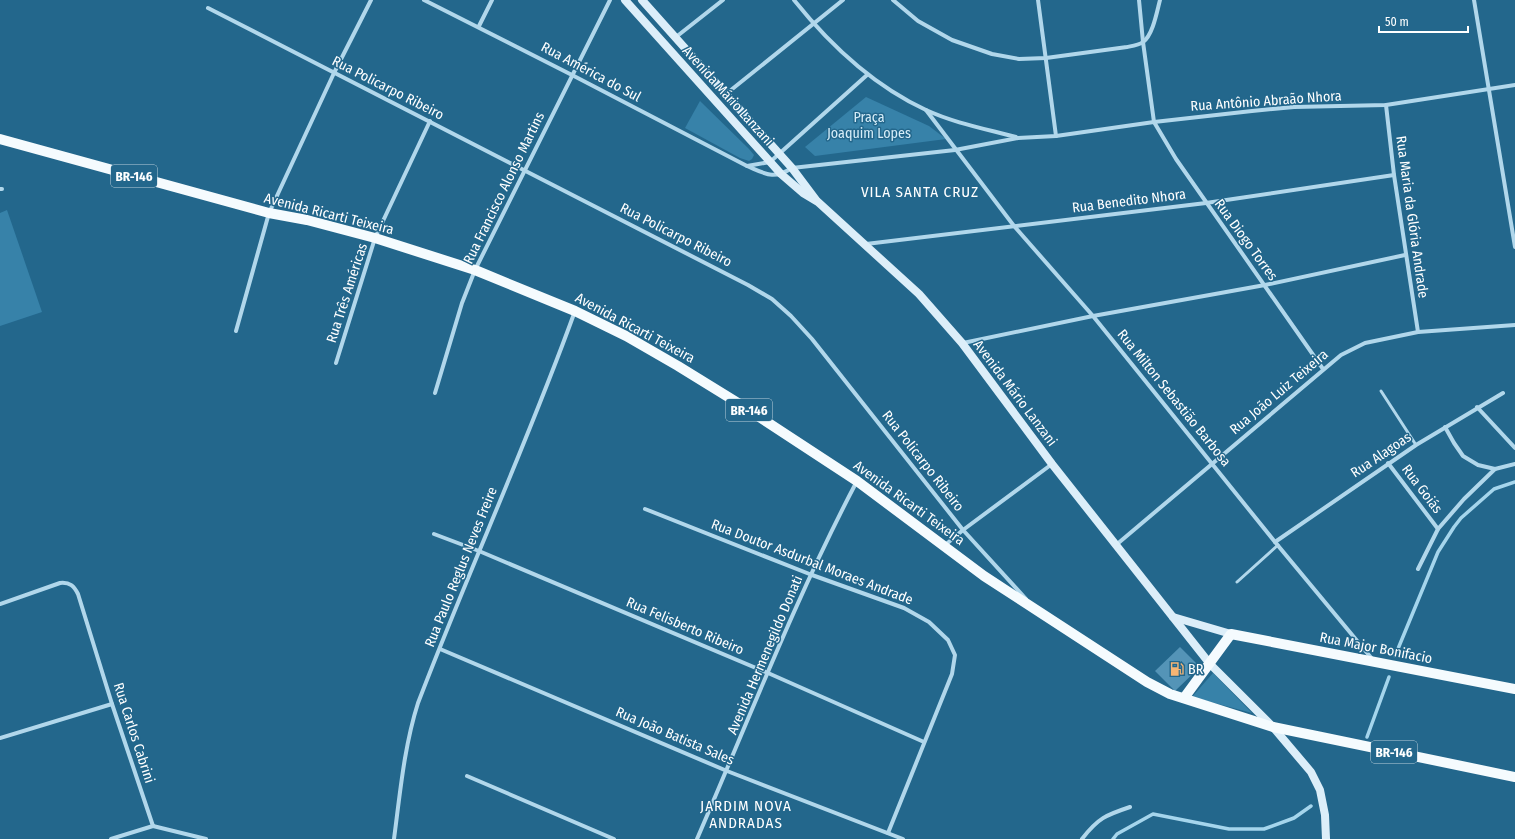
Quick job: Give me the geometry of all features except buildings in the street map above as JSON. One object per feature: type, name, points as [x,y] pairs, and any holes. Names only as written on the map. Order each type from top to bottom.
[{"type":"main road","name":"Avenida Ricarti Teixeira","points":[[0,139],[269,213],[307,220],[376,238],[475,270],[575,311],[626,336],[678,366],[857,481],[984,576],[1147,682],[1170,694],[1184,698]]},
{"type":"main road","name":"Rua Major Bonifacio","points":[[1231,634],[1515,689]]},
{"type":"main road","points":[[1184,698],[1231,634]]},
{"type":"main road","name":"BR-146","points":[[1184,698],[1272,727],[1515,777]]},
{"type":"street","points":[[236,331],[269,213],[334,73],[371,0]]},
{"type":"street","name":"Rua América do Sul","points":[[424,0],[479,26],[746,166],[771,175],[781,174]]},
{"type":"street","points":[[479,26],[492,0]]},
{"type":"street","name":"Rua Francisco Alonso Martins","points":[[435,393],[462,303],[475,270],[610,0]]},
{"type":"street","name":"Avenida Mário Lanzani","points":[[625,0],[781,174],[803,193],[818,202]]},
{"type":"street","name":"Avenida Mário Lanzani","points":[[642,0],[780,154],[818,202],[919,294],[962,344],[1052,464],[1210,664],[1272,727],[1311,772],[1320,790],[1325,815],[1326,839]]},
{"type":"street","points":[[676,37],[723,0]]},
{"type":"street","points":[[794,0],[813,24],[838,50],[867,75],[899,96],[926,110],[967,124],[1018,138]]},
{"type":"street","points":[[726,94],[843,0]]},
{"type":"street","points":[[894,0],[918,21],[952,40],[992,54],[1019,59],[1046,58],[1127,47],[1143,42],[1149,34],[1160,0]]},
{"type":"street","points":[[1038,0],[1056,136]]},
{"type":"street","points":[[1139,0],[1154,122]]},
{"type":"street","points":[[1474,0],[1515,247]]},
{"type":"street","name":"Rua Policarpo Ribeiro","points":[[208,8],[748,285],[772,299],[791,316],[812,339],[963,530],[1034,608]]},
{"type":"street","points":[[746,166],[770,162],[867,75]]},
{"type":"street","name":"Rua Antônio Abraão Nhora","points":[[1018,138],[1056,136],[1154,122],[1294,107],[1386,105],[1515,85]]},
{"type":"street","name":"Rua Maria da Glória Andrade","points":[[1386,105],[1405,255],[1418,332]]},
{"type":"street","name":"Rua Milton Sebastião Barbosa","points":[[926,110],[1014,226],[1093,316],[1374,662]]},
{"type":"street","name":"Rua Três Américas","points":[[336,363],[376,238],[430,121]]},
{"type":"street","name":"Rua Diogo Torres","points":[[1154,122],[1176,159],[1206,203],[1323,369]]},
{"type":"street","points":[[781,174],[792,168],[955,150],[1018,138]]},
{"type":"street","name":"Rua Benedito Nhora","points":[[865,244],[1206,203],[1394,175]]},
{"type":"street","points":[[962,344],[1093,316],[1265,285],[1405,255]]},
{"type":"street","name":"Rua Paulo Reglus Neves Freire","points":[[394,839],[411,724],[479,551],[534,421],[575,311]]},
{"type":"street","name":"Rua João Luiz Teixeira","points":[[1116,546],[1341,355],[1365,343],[1418,332],[1515,325]]},
{"type":"street","name":"Rua Alagoas","points":[[1277,544],[1388,463],[1503,393]]},
{"type":"street","points":[[1477,408],[1515,448]]},
{"type":"street","points":[[1445,427],[1463,456],[1478,465],[1495,469],[1515,464]]},
{"type":"street","name":"Rua Goiás","points":[[1388,463],[1438,529]]},
{"type":"street","points":[[944,546],[963,530],[1052,464]]},
{"type":"street","points":[[1418,569],[1438,529],[1464,499],[1495,469]]},
{"type":"street","name":"Avenida Hermenegildo Donati","points":[[698,839],[768,673],[812,575],[857,481]]},
{"type":"street","name":"Rua Doutor Asdurbal Moraes Andrade","points":[[645,509],[812,575],[904,608],[929,622],[948,640],[955,655],[952,674],[924,742]]},
{"type":"street","name":"Rua Felisberto Ribeiro","points":[[434,534],[479,551],[768,673],[924,742]]},
{"type":"street","name":"Rua Carlos Cabrini","points":[[0,604],[60,583],[68,582],[74,586],[78,594],[112,704],[153,826]]},
{"type":"street","name":"Rua Major Bonifacio","points":[[1173,617],[1231,634]]},
{"type":"street","name":"Rua João Batista Sales","points":[[440,649],[727,771],[903,839]]},
{"type":"street","points":[[0,738],[112,704]]},
{"type":"street","points":[[888,833],[924,742]]},
{"type":"street","points":[[467,776],[614,839]]},
{"type":"street","points":[[1082,839],[1091,826],[1108,814],[1130,807]]},
{"type":"street","points":[[111,839],[153,826],[206,839]]},
{"type":"lane","points":[[1381,391],[1416,445]]},
{"type":"lane","points":[[1237,582],[1277,544]]},
{"type":"green space","name":"Praça Joaquim Lopes","points":[[866,97],[929,126],[946,139],[815,156],[805,147]]},
{"type":"green space","points":[[700,101],[749,149],[754,155],[752,159],[749,161],[740,158],[685,128]]},
{"type":"green space","points":[[7,210],[42,312],[0,326],[0,213]]},
{"type":"green space","points":[[1213,673],[1252,713],[1192,697]]},
{"type":"waterway","points":[[1395,656],[1438,552],[1454,527],[1461,518],[1494,489],[1515,482]]},
{"type":"waterway","points":[[1367,737],[1389,677]]},
{"type":"waterway","points":[[1113,839],[1117,834],[1153,814],[1229,829],[1264,829],[1294,818],[1311,806]]},
{"type":"place","name":"BR","points":[[1177,669]]},
{"type":"district","name":"VILA SANTA CRUZ","points":[[920,192]]},
{"type":"district","name":"JARDIM NOVA ANDRADAS","points":[[746,814]]}]
